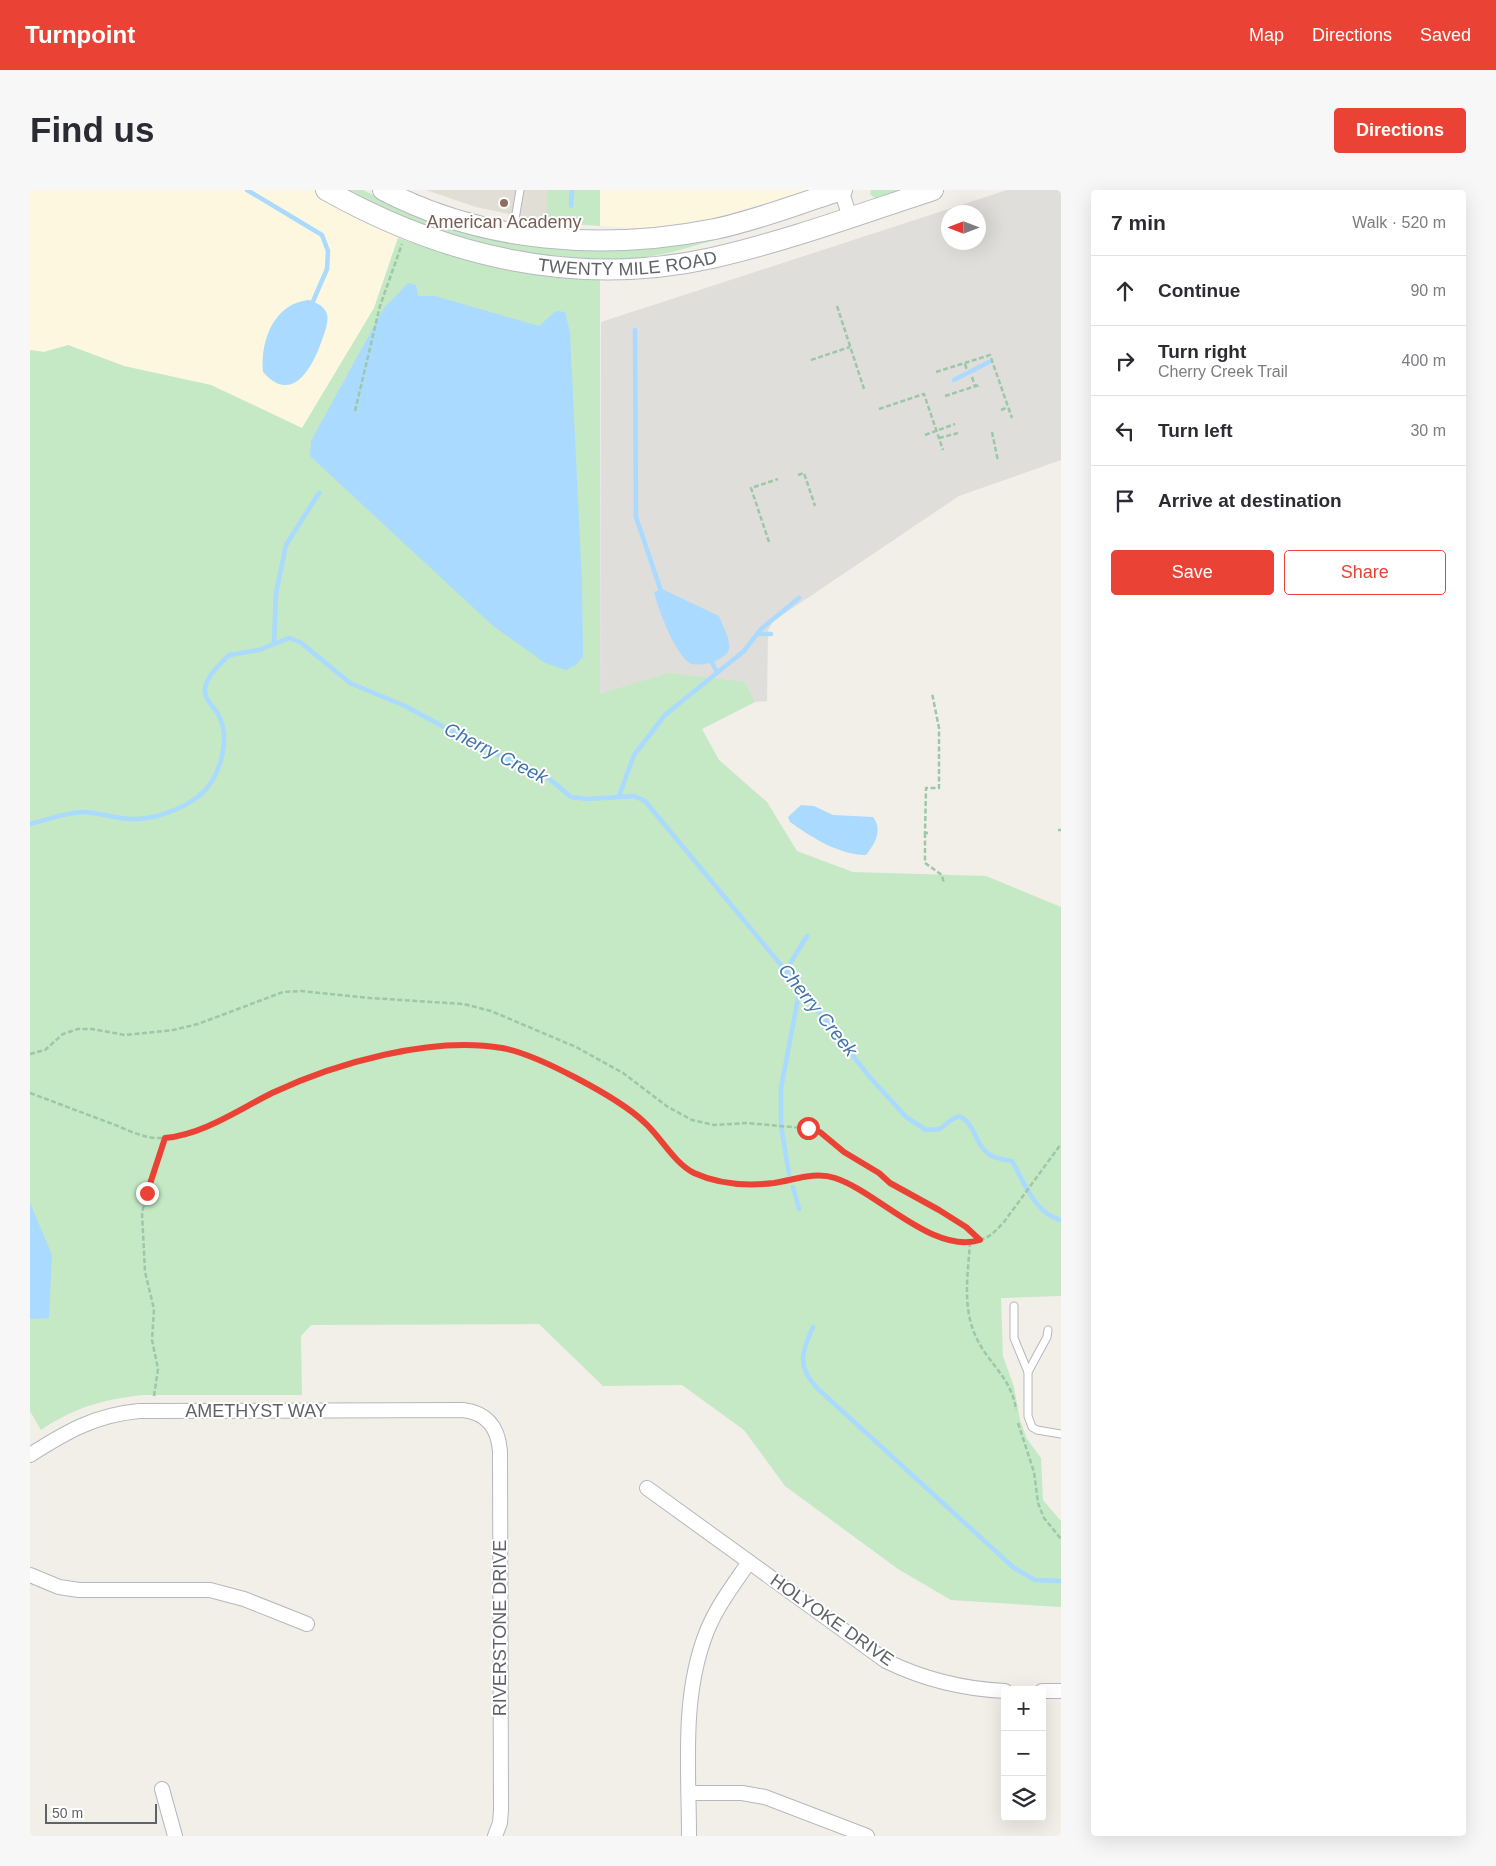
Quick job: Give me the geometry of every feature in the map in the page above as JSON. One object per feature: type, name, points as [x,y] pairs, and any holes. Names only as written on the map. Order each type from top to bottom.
[{"type":"main road","name":"TWENTY MILE ROAD","points":[[326,190],[406,231],[448,246],[516,262],[569,268],[606,269],[677,264],[711,258],[747,249],[933,190]]},
{"type":"main road","name":"TWENTY MILE ROAD","points":[[383,190],[438,213],[513,234],[563,240],[595,241],[683,234],[745,221],[841,190]]},
{"type":"street","points":[[841,190],[850,217]]},
{"type":"street","name":"AMETHYST WAY","points":[[30,1455],[60,1436],[98,1418],[139,1411],[463,1410],[481,1414],[489,1421]]},
{"type":"street","name":"RIVERSTONE DRIVE","points":[[489,1421],[499,1439],[500,1451],[501,1810],[500,1823],[495,1836]]},
{"type":"street","name":"HOLYOKE DRIVE","points":[[647,1488],[886,1661],[913,1674],[947,1685],[970,1689],[1001,1691]]},
{"type":"street","points":[[689,1836],[689,1704],[697,1658],[713,1619],[749,1562]]},
{"type":"street","points":[[30,1575],[59,1587],[79,1590],[210,1590],[229,1594],[307,1624]]},
{"type":"street","points":[[1046,1691],[1061,1691]]},
{"type":"street","points":[[162,1789],[175,1836]]},
{"type":"street","points":[[689,1793],[742,1793],[765,1797],[867,1836]]},
{"type":"lane","points":[[513,234],[520,190]]},
{"type":"lane","points":[[1014,1306],[1014,1338],[1028,1372],[1030,1421],[1037,1430],[1061,1434]]},
{"type":"lane","points":[[1028,1372],[1048,1338],[1048,1330]]},
{"type":"path","points":[[355,411],[380,306],[406,231]]},
{"type":"path","points":[[837,306],[864,389]]},
{"type":"path","points":[[811,360],[850,347]]},
{"type":"path","points":[[936,372],[990,355],[1012,418]]},
{"type":"path","points":[[965,364],[967,370]]},
{"type":"path","points":[[945,396],[977,387],[972,377]]},
{"type":"path","points":[[879,409],[924,394],[943,450]]},
{"type":"path","points":[[1001,410],[1008,406]]},
{"type":"path","points":[[925,434],[955,424]]},
{"type":"path","points":[[992,432],[998,461]]},
{"type":"path","points":[[939,438],[958,433]]},
{"type":"path","points":[[798,475],[804,473],[816,506]]},
{"type":"path","points":[[768,542],[751,488],[778,479]]},
{"type":"path","points":[[932,693],[939,728],[939,788],[926,788],[925,863],[942,875],[944,884]]},
{"type":"path","points":[[30,1054],[45,1050],[63,1034],[78,1029],[92,1029],[125,1035],[173,1030],[198,1024],[284,992],[301,991],[464,1004],[491,1011],[576,1047],[623,1073],[668,1107],[692,1120],[714,1125],[747,1123],[813,1129],[844,1152],[879,1173],[890,1183],[966,1227],[980,1240]]},
{"type":"path","points":[[30,1092],[147,1137],[165,1138],[200,1129],[304,1079],[351,1064],[400,1052],[443,1047],[503,1048],[542,1062],[624,1105],[646,1124],[688,1169],[702,1176],[728,1182],[761,1184],[812,1176],[832,1177],[849,1183],[927,1231],[942,1238],[970,1242],[980,1240],[992,1234],[1004,1222],[1061,1144]]},
{"type":"path","points":[[154,1398],[158,1369],[152,1340],[154,1310],[145,1272],[142,1213],[149,1182],[165,1138]]},
{"type":"path","points":[[970,1242],[967,1288],[970,1319],[982,1347],[1010,1385],[1016,1414]]},
{"type":"path","points":[[1018,1422],[1023,1444],[1034,1472],[1038,1503],[1044,1518],[1061,1539]]},
{"type":"shaded area","points":[[30,190],[313,190],[398,238],[374,308],[302,428],[211,385],[124,366],[68,345],[44,352],[30,350]]},
{"type":"shaded area","name":"American Academy","points":[[426,190],[547,190],[547,222],[476,207]]},
{"type":"shaded area","points":[[600,190],[811,190],[705,221],[651,229],[600,226]]},
{"type":"shaded area","points":[[1007,190],[1061,190],[1061,460],[959,496],[772,622],[768,631],[767,701],[755,702],[745,682],[600,695],[601,322],[941,211],[941,250],[986,250],[986,205],[961,205]]},
{"type":"green space","points":[[346,190],[363,190],[379,198],[546,247],[819,208],[761,227],[669,253],[641,258],[605,260],[551,257],[507,250],[422,227]]},
{"type":"green space","points":[[547,190],[600,190],[600,226],[547,222]]},
{"type":"green space","points":[[871,190],[899,190],[875,198],[870,194]]},
{"type":"green space","points":[[398,238],[423,247],[497,266],[547,275],[600,279],[600,694],[668,673],[745,682],[755,702],[702,729],[719,760],[767,802],[797,851],[853,872],[986,876],[1061,907],[1061,1296],[1001,1298],[1003,1356],[1014,1387],[1020,1420],[1027,1439],[1041,1458],[1043,1500],[1061,1521],[1061,1607],[951,1600],[898,1569],[785,1486],[744,1430],[682,1385],[603,1386],[539,1324],[311,1325],[301,1336],[302,1395],[142,1395],[101,1402],[77,1410],[41,1430],[30,1411],[30,350],[44,352],[68,345],[124,366],[211,385],[302,428],[374,308]]},
{"type":"water","points":[[408,283],[416,285],[418,296],[435,296],[539,326],[556,311],[565,312],[570,333],[582,583],[583,657],[576,665],[566,670],[545,663],[492,625],[310,456],[311,441],[384,308]]},
{"type":"water","points":[[309,300],[322,306],[326,311],[326,327],[318,350],[307,371],[292,384],[284,385],[274,381],[263,372],[264,348],[267,336],[278,316],[287,308]]},
{"type":"water","points":[[662,589],[719,616],[729,641],[729,649],[723,657],[711,663],[698,665],[688,662],[682,656],[667,629],[659,609],[654,592]]},
{"type":"water","points":[[801,805],[814,806],[833,815],[873,817],[878,832],[875,842],[866,855],[846,852],[826,844],[790,822],[788,817]]},
{"type":"water","points":[[30,1203],[52,1255],[49,1318],[30,1319]]},
{"type":"waterway","points":[[247,190],[322,235],[328,251],[327,269],[311,306]]},
{"type":"waterway","points":[[571,206],[572,190]]},
{"type":"waterway","points":[[635,330],[636,517],[662,594]]},
{"type":"waterway","points":[[954,380],[989,362]]},
{"type":"waterway","points":[[274,644],[276,593],[286,545],[319,493]]},
{"type":"waterway","points":[[619,796],[634,755],[665,715],[744,651],[761,629],[799,598]]},
{"type":"waterway","points":[[758,634],[771,634]]},
{"type":"waterway","name":"Cherry Creek","points":[[30,824],[62,815],[82,812],[128,819],[143,819],[177,809],[192,801],[213,780],[218,770],[223,747],[224,736],[219,716],[205,693],[206,684],[211,675],[229,655],[259,650],[289,638],[300,642],[350,683],[405,706],[483,748],[546,776],[571,797],[588,799],[634,796],[645,801],[800,988],[868,1075],[906,1117],[926,1130],[940,1129],[959,1116],[965,1119],[986,1152],[997,1158],[1012,1161],[1037,1204],[1052,1217],[1061,1220]]},
{"type":"waterway","points":[[710,658],[717,673]]},
{"type":"waterway","points":[[786,970],[807,936]]},
{"type":"waterway","points":[[789,1174],[781,1126],[781,1088],[800,988]]},
{"type":"waterway","points":[[793,1187],[799,1209]]},
{"type":"waterway","points":[[813,1327],[806,1344],[803,1359],[806,1372],[817,1388],[1014,1568],[1035,1580],[1061,1581]]},
{"type":"place","name":"American Academy","points":[[504,203]]},
{"type":"route","points":[[147,1193],[149,1182],[165,1138],[179,1136],[200,1129],[290,1085],[320,1073],[351,1064],[420,1049],[484,1046],[503,1048],[521,1053],[616,1100],[646,1124],[688,1169],[702,1176],[735,1183],[761,1184],[825,1175],[849,1183],[918,1226],[942,1238],[958,1242],[976,1242],[980,1240],[966,1227],[931,1205],[890,1183],[879,1173],[844,1152],[820,1132],[808,1128]]}]
